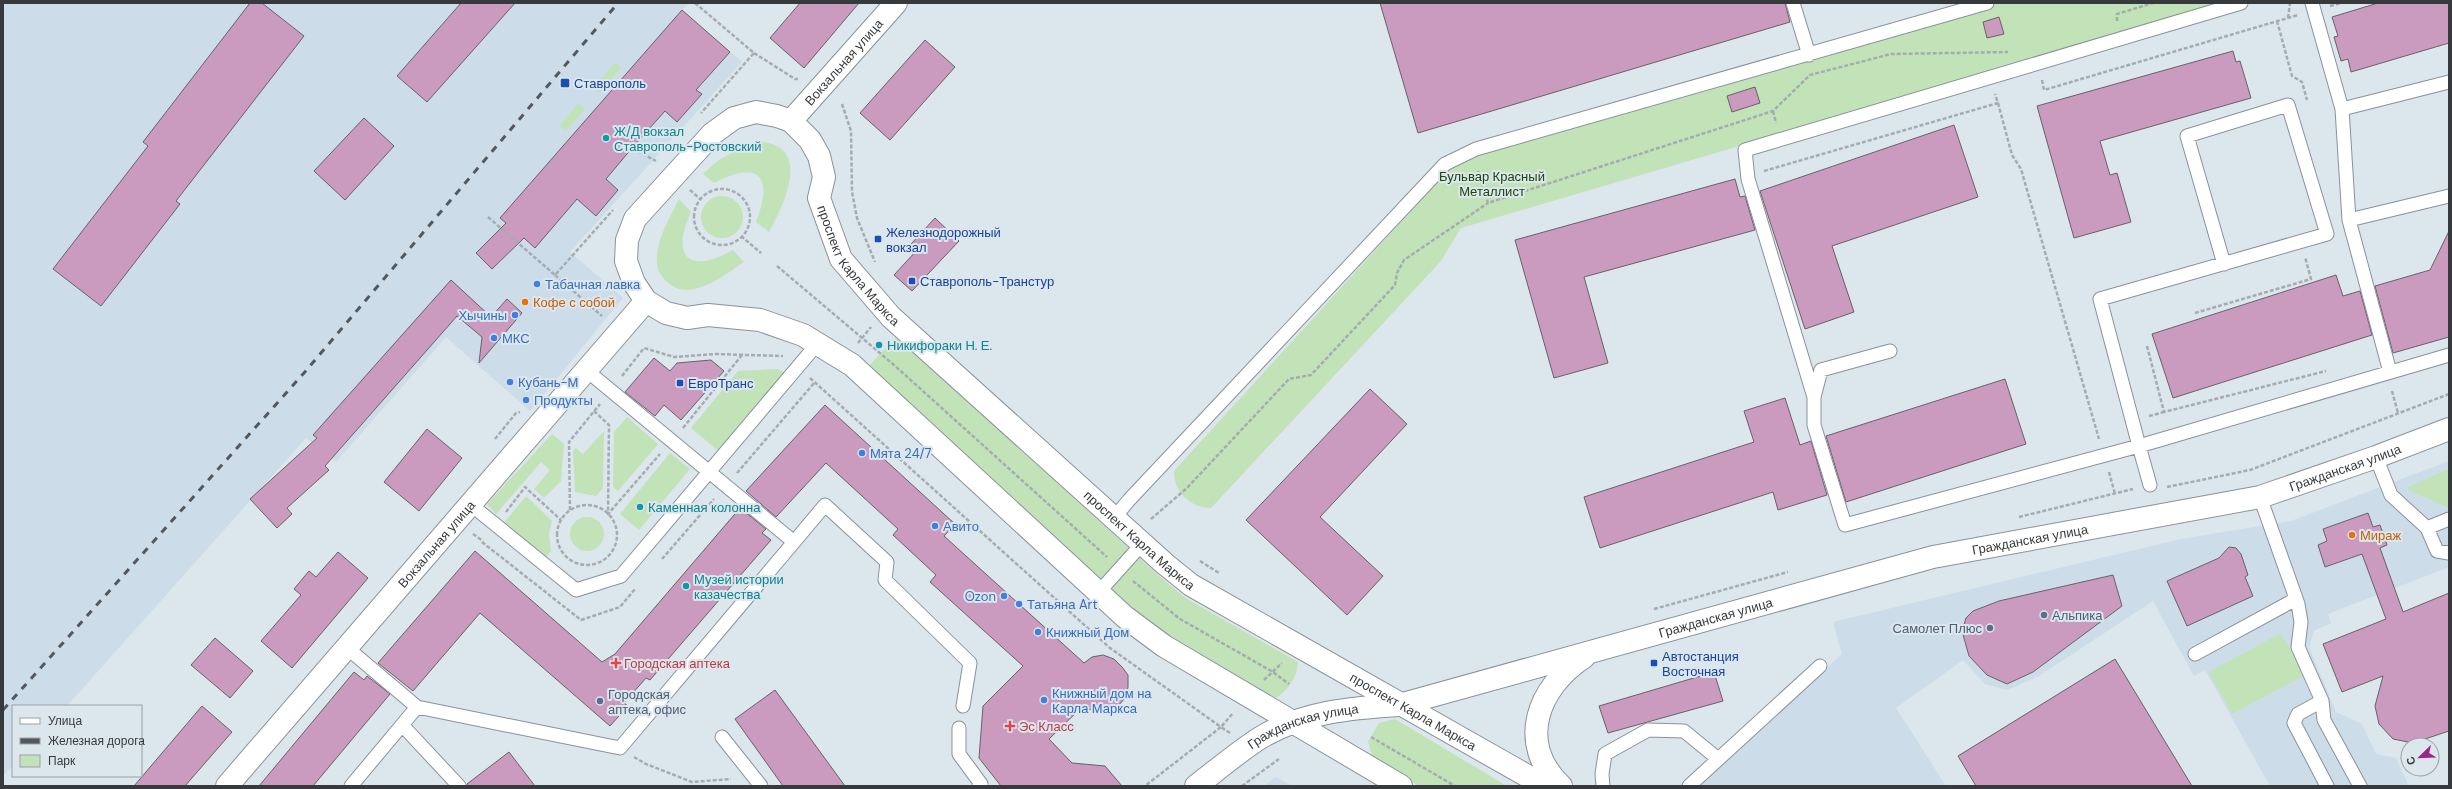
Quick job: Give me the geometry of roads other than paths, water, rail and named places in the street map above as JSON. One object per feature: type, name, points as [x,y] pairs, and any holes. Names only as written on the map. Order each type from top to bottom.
[{"type":"main road","name":"Вокзальная улица","points":[[791,121],[896,3]]},
{"type":"main road","points":[[791,121],[777,116],[756,112],[734,118],[712,134],[635,219],[627,240],[626,261],[634,283],[646,301],[666,313],[687,318],[708,315],[760,320],[818,343],[852,365],[1125,618],[1164,646],[1401,786]]},
{"type":"main road","name":"проспект Карла Маркса","points":[[791,121],[810,140],[819,156],[824,177],[819,198],[841,259],[891,317],[1142,544],[1191,585],[1399,705],[1545,786]]},
{"type":"main road","name":"Вокзальная улица","points":[[227,786],[646,301]]},
{"type":"main road","name":"Гражданская улица","points":[[1196,786],[1261,737],[1294,722],[1349,708],[1399,705],[1933,557],[2260,497],[2376,457],[2449,429]]},
{"type":"main road","name":"Гражданская улица","points":[[1561,786],[1546,766],[1536,745],[1536,721],[1550,688],[1562,672],[1587,656],[1608,646]]},
{"type":"lane","points":[[1793,3],[1809,55]]},
{"type":"lane","points":[[1114,518],[1129,500],[1445,164],[1476,149],[1987,3]]},
{"type":"lane","points":[[1814,397],[1748,179],[1745,150],[2241,3]]},
{"type":"lane","points":[[2313,7],[2342,109],[2349,220],[2390,372]]},
{"type":"lane","points":[[2342,109],[2449,82]]},
{"type":"lane","points":[[2150,485],[2100,299],[2224,264],[2326,234],[2288,105],[2187,136],[2224,264]]},
{"type":"lane","points":[[2349,220],[2449,196]]},
{"type":"lane","points":[[470,504],[576,590],[621,576],[711,472],[818,343]]},
{"type":"lane","points":[[1890,351],[1821,370],[1814,397],[1814,425],[1845,525],[2104,456],[2449,355]]},
{"type":"lane","points":[[586,370],[794,542]]},
{"type":"lane","points":[[2376,457],[2391,495],[2427,528],[2437,551],[2449,553]]},
{"type":"lane","points":[[2260,497],[2296,599],[2301,622],[2298,647],[2322,701],[2324,720],[2360,786]]},
{"type":"lane","points":[[346,647],[417,707],[620,748],[824,505],[887,562],[884,580],[970,663],[963,706]]},
{"type":"lane","points":[[2427,528],[2449,518]]},
{"type":"lane","points":[[1098,593],[1142,544]]},
{"type":"lane","points":[[2195,654],[2296,599]]},
{"type":"lane","points":[[1689,786],[1717,758],[1820,666]]},
{"type":"lane","points":[[2322,701],[2298,714],[2294,723],[2327,786]]},
{"type":"lane","points":[[351,786],[403,726],[417,707]]},
{"type":"lane","points":[[403,726],[459,786]]},
{"type":"lane","points":[[959,728],[959,754],[981,784],[979,786]]},
{"type":"lane","points":[[1603,786],[1602,774],[1605,754],[1648,730],[1684,731],[1717,758]]},
{"type":"lane","points":[[722,737],[757,781]]},
{"type":"railway","points":[[3,710],[304,373],[618,3]]},
{"type":"place","name":"Ставрополь","points":[[565,83]]},
{"type":"place","name":"Ж/Д вокзал Ставрополь-Ростовский","points":[[606,138]]},
{"type":"place","name":"Железнодорожный вокзал","points":[[878,239]]},
{"type":"place","name":"Ставрополь-Транстур","points":[[912,281]]},
{"type":"place","name":"Табачная лавка","points":[[537,284]]},
{"type":"place","name":"Кофе с собой","points":[[525,302]]},
{"type":"place","name":"Хычины","points":[[515,315]]},
{"type":"place","name":"МКС","points":[[494,338]]},
{"type":"place","name":"Никифораки Н. Е.","points":[[879,345]]},
{"type":"place","name":"Кубань-М","points":[[510,382]]},
{"type":"place","name":"ЕвроТранс","points":[[680,383]]},
{"type":"place","name":"Продукты","points":[[526,400]]},
{"type":"place","name":"Мята 24/7","points":[[862,453]]},
{"type":"place","name":"Каменная колонна","points":[[640,507]]},
{"type":"place","name":"Авито","points":[[935,526]]},
{"type":"place","name":"Мираж","points":[[2352,535]]},
{"type":"place","name":"Музей истории казачества","points":[[686,586]]},
{"type":"place","name":"Ozon","points":[[1004,596]]},
{"type":"place","name":"Татьяна Art","points":[[1019,604]]},
{"type":"place","name":"Альпика","points":[[2044,615]]},
{"type":"place","name":"Самолет Плюс","points":[[1990,628]]},
{"type":"place","name":"Книжный Дом","points":[[1038,632]]},
{"type":"place","name":"Городская аптека","points":[[616,663]]},
{"type":"place","name":"Автостанция Восточная","points":[[1654,663]]},
{"type":"place","name":"Книжный дом на Карла Маркса","points":[[1044,700]]},
{"type":"place","name":"Городская аптека, офис","points":[[600,701]]},
{"type":"place","name":"Эс Класс","points":[[1010,726]]},
{"type":"park label","name":"Бульвар Красный Металлист","points":[[1492,184]]}]
